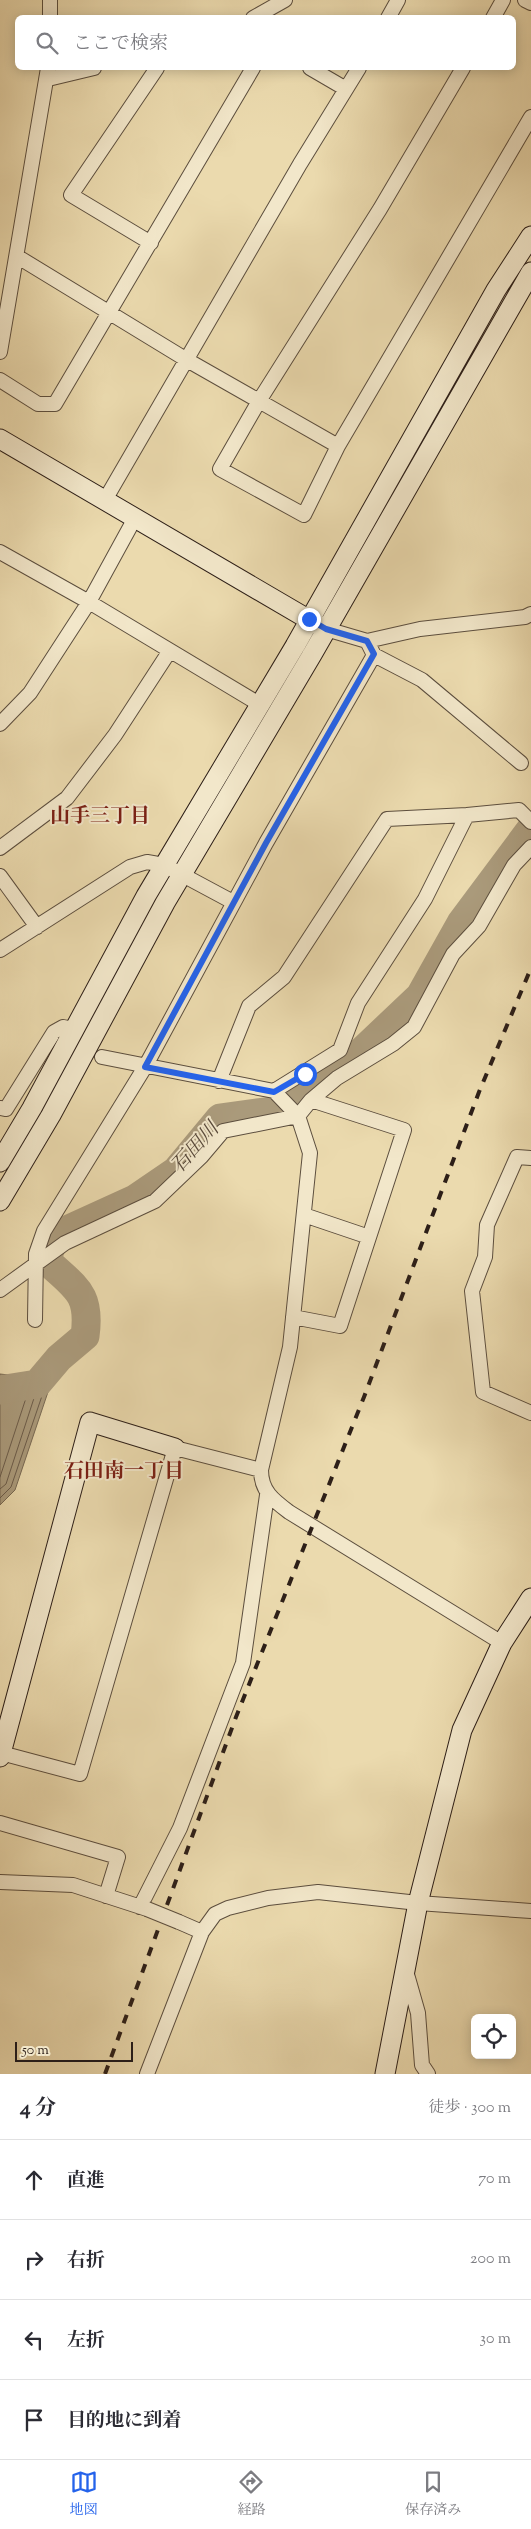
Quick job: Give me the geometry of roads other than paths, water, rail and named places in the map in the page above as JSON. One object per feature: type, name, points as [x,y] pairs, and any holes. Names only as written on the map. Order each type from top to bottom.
[{"type":"street","points":[[50,0],[50,15]]},
{"type":"street","points":[[258,15],[285,0]]},
{"type":"street","points":[[390,15],[398,0]]},
{"type":"street","points":[[495,15],[503,0]]},
{"type":"street","points":[[525,0],[531,3]]},
{"type":"street","points":[[0,352],[18,257],[48,73],[76,70]]},
{"type":"street","points":[[151,243],[71,195],[156,70]]},
{"type":"street","points":[[0,380],[38,404],[55,404],[252,70]]},
{"type":"street","points":[[313,70],[346,89]]},
{"type":"street","points":[[105,500],[358,70]]},
{"type":"street","points":[[462,70],[380,209],[259,401],[220,469],[304,515],[338,446],[531,117]]},
{"type":"street","points":[[0,1162],[32,1108],[164,865],[309,619],[496,290],[531,236]]},
{"type":"street","points":[[18,257],[187,360],[338,446]]},
{"type":"street","points":[[0,1201],[51,1115],[182,874],[326,629],[531,272]]},
{"type":"street","points":[[0,439],[326,629],[367,641],[420,630],[525,618],[531,614]]},
{"type":"street","points":[[0,724],[30,693],[89,602],[135,518]]},
{"type":"street","points":[[2,558],[89,602],[258,704]]},
{"type":"street","points":[[367,641],[374,654],[422,680],[520,763]]},
{"type":"street","points":[[0,848],[67,798],[115,735],[169,652]]},
{"type":"street","points":[[35,1320],[36,1254],[44,1231],[145,1067],[233,902],[374,654]]},
{"type":"street","points":[[219,1081],[249,1006],[284,977],[387,819],[468,815],[519,810],[531,822]]},
{"type":"street","points":[[337,1078],[340,1050],[358,1003],[425,898],[468,815]]},
{"type":"street","points":[[0,1290],[36,1262],[65,1243],[155,1202],[201,1157],[223,1131],[298,1116],[311,1100],[337,1078],[394,1044],[414,1026],[453,954],[479,926],[514,865],[531,847]]},
{"type":"street","points":[[0,950],[130,867],[147,862],[164,865],[233,902]]},
{"type":"street","points":[[0,876],[37,928]]},
{"type":"street","points":[[0,1108],[6,1109],[54,1032],[63,1027],[74,1029]]},
{"type":"street","points":[[274,1092],[340,1050]]},
{"type":"street","points":[[102,1057],[274,1092],[298,1116],[310,1153],[304,1215],[290,1347],[261,1470],[261,1478],[268,1495],[289,1512],[502,1643]]},
{"type":"street","points":[[293,1317],[340,1326],[404,1130],[311,1100]]},
{"type":"street","points":[[531,1158],[517,1157],[487,1225],[485,1257],[472,1291],[483,1392],[531,1413]]},
{"type":"street","points":[[304,1215],[369,1238]]},
{"type":"street","points":[[176,1448],[80,1774],[0,1755],[90,1422],[176,1448],[261,1470]]},
{"type":"street","points":[[144,1908],[180,1828],[243,1663],[268,1495]]},
{"type":"street","points":[[385,2074],[418,1903],[462,1730],[502,1643],[531,1598]]},
{"type":"street","points":[[0,1824],[118,1858],[106,1896]]},
{"type":"street","points":[[0,1882],[72,1885],[144,1908],[202,1932]]},
{"type":"street","points":[[147,2074],[202,1932],[215,1914],[228,1908],[290,1894],[318,1892],[418,1903],[531,1911]]},
{"type":"street","points":[[405,1968],[418,2013],[422,2065],[428,2074]]},
{"type":"water","points":[[0,1374],[52,1380],[15,1490],[0,1505]]},
{"type":"waterway","name":"石田川","points":[[0,1390],[37,1384],[59,1358],[85,1336],[86,1310],[79,1292],[46,1260],[56,1235],[135,1199],[176,1171],[220,1118],[272,1111],[362,1051],[420,996],[461,923],[531,829]]},
{"type":"railway","points":[[105,2074],[236,1717],[364,1397],[479,1092],[531,968]]},
{"type":"district","name":"山手三丁目","points":[[100,815]]},
{"type":"district","name":"石田南一丁目","points":[[124,1470]]}]
